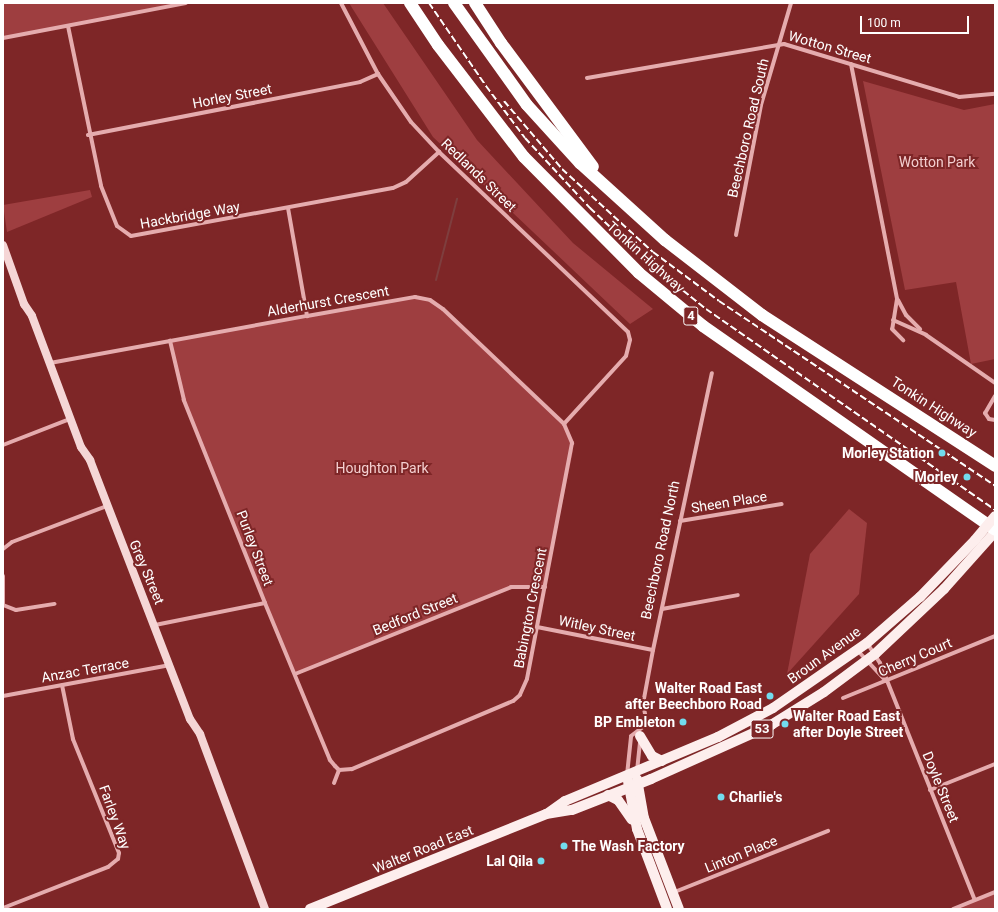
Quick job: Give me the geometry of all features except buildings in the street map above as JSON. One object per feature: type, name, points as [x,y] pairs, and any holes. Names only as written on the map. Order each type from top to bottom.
[{"type":"highway","points":[[401,3],[414,23],[438,45]]},
{"type":"highway","name":"Tonkin Highway","points":[[410,3],[438,45],[524,157],[644,277],[703,326],[995,531]]},
{"type":"highway","name":"Tonkin Highway","points":[[454,3],[527,105],[580,163],[665,240],[730,292],[995,466]]},
{"type":"highway","points":[[475,3],[501,44],[610,190]]},
{"type":"main road","name":"Broun Avenue","points":[[633,786],[771,724],[824,692],[866,661],[944,589],[979,543],[995,516]]},
{"type":"main road","name":"Broun Avenue","points":[[637,771],[718,738],[773,708],[858,651],[979,543],[995,531]]},
{"type":"main road","points":[[639,733],[652,756],[662,761]]},
{"type":"main road","name":"Beechboro Road North","points":[[637,771],[633,786],[635,825],[667,909]]},
{"type":"main road","name":"Walter Road East","points":[[310,909],[546,814],[565,801],[637,771]]},
{"type":"main road","name":"Beechboro Road North","points":[[627,775],[633,786],[678,909]]},
{"type":"main road","name":"Walter Road East","points":[[546,814],[572,810],[633,786]]},
{"type":"main road","points":[[608,795],[618,800],[635,825]]},
{"type":"street","points":[[3,38],[186,3]]},
{"type":"street","name":"Redlands Street","points":[[341,3],[378,74],[411,122],[439,152],[622,324],[630,340],[626,356],[564,424]]},
{"type":"street","name":"Beechboro Road South","points":[[736,235],[761,105],[791,3]]},
{"type":"street","name":"Hackbridge Way","points":[[68,26],[88,135],[105,197],[117,226],[131,236],[393,188],[406,182],[439,152]]},
{"type":"street","name":"Wotton Street","points":[[587,78],[779,44],[959,97],[995,94]]},
{"type":"street","points":[[851,64],[897,299],[906,315],[926,334],[995,383]]},
{"type":"street","name":"Horley Street","points":[[88,135],[360,82],[378,74]]},
{"type":"street","points":[[288,208],[307,316]]},
{"type":"street","name":"Grey Street","points":[[3,245],[24,304],[32,316],[70,419],[155,625],[190,719],[200,734],[265,909]]},
{"type":"street","name":"Alderhurst Crescent","points":[[49,363],[415,297],[430,300],[443,309],[564,424]]},
{"type":"street","points":[[897,299],[893,320],[894,334],[902,340]]},
{"type":"street","points":[[893,320],[926,334]]},
{"type":"street","name":"Purley Street","points":[[170,341],[184,400],[265,603],[330,760],[339,770]]},
{"type":"street","name":"Beechboro Road North","points":[[627,775],[631,736],[639,733],[647,724],[643,704],[653,650],[712,373]]},
{"type":"street","points":[[995,396],[984,413],[989,419],[995,420]]},
{"type":"street","points":[[3,445],[70,419]]},
{"type":"street","name":"Babington Crescent","points":[[339,770],[352,769],[513,701],[520,695],[527,679],[573,451],[570,433],[564,424]]},
{"type":"street","name":"Sheen Place","points":[[680,521],[782,504]]},
{"type":"street","points":[[3,550],[12,542],[107,506]]},
{"type":"street","points":[[3,576],[3,605],[16,610],[55,604]]},
{"type":"street","name":"Bedford Street","points":[[295,674],[511,587],[545,588]]},
{"type":"street","points":[[662,609],[738,595]]},
{"type":"street","points":[[155,625],[265,603]]},
{"type":"street","name":"Witley Street","points":[[537,627],[653,650]]},
{"type":"street","name":"Cherry Court","points":[[843,698],[995,636]]},
{"type":"street","name":"Doyle Street","points":[[867,643],[875,654],[975,900]]},
{"type":"street","name":"Doyle Street","points":[[858,651],[886,681]]},
{"type":"street","name":"Anzac Terrace","points":[[3,696],[170,665]]},
{"type":"street","name":"Farley Way","points":[[3,908],[108,867],[118,860],[119,853],[73,738],[62,685]]},
{"type":"street","name":"Beechboro Road North","points":[[637,771],[639,733]]},
{"type":"street","points":[[930,790],[995,764]]},
{"type":"street","points":[[334,783],[339,770]]},
{"type":"street","name":"Linton Place","points":[[662,897],[828,831]]},
{"type":"street","points":[[953,909],[995,892]]},
{"type":"green space","points":[[3,3],[186,3],[3,38]]},
{"type":"green space","points":[[349,3],[383,3],[477,140],[573,243],[653,309],[630,324],[433,137]]},
{"type":"green space","name":"Wotton Park","points":[[863,81],[964,110],[995,104],[995,359],[971,364],[956,282],[905,290]]},
{"type":"green space","points":[[90,190],[92,197],[7,232],[3,205]]},
{"type":"green space","name":"Houghton Park","points":[[415,297],[430,300],[437,305],[564,424],[572,443],[573,451],[545,587],[517,585],[295,674],[184,400],[170,341]]},
{"type":"green space","points":[[849,509],[867,523],[859,594],[787,674],[810,554]]},
{"type":"green space","points":[[995,892],[995,909],[953,909]]},
{"type":"waterway","points":[[436,280],[457,199]]},
{"type":"railway","points":[[429,3],[486,86],[525,138],[590,208],[644,259],[706,309],[995,510]]},
{"type":"railway","points":[[504,101],[562,169],[653,252],[719,301],[995,486]]},
{"type":"place","name":"Morley Station","points":[[942,453]]},
{"type":"place","name":"Morley","points":[[967,477]]},
{"type":"place","name":"Walter Road East after Beechboro Road","points":[[770,696]]},
{"type":"place","name":"BP Embleton","points":[[683,722]]},
{"type":"place","name":"Walter Road East after Doyle Street","points":[[785,724]]},
{"type":"place","name":"Charlie's","points":[[721,797]]},
{"type":"place","name":"The Wash Factory","points":[[564,846]]},
{"type":"place","name":"Lal Qila","points":[[541,861]]}]
